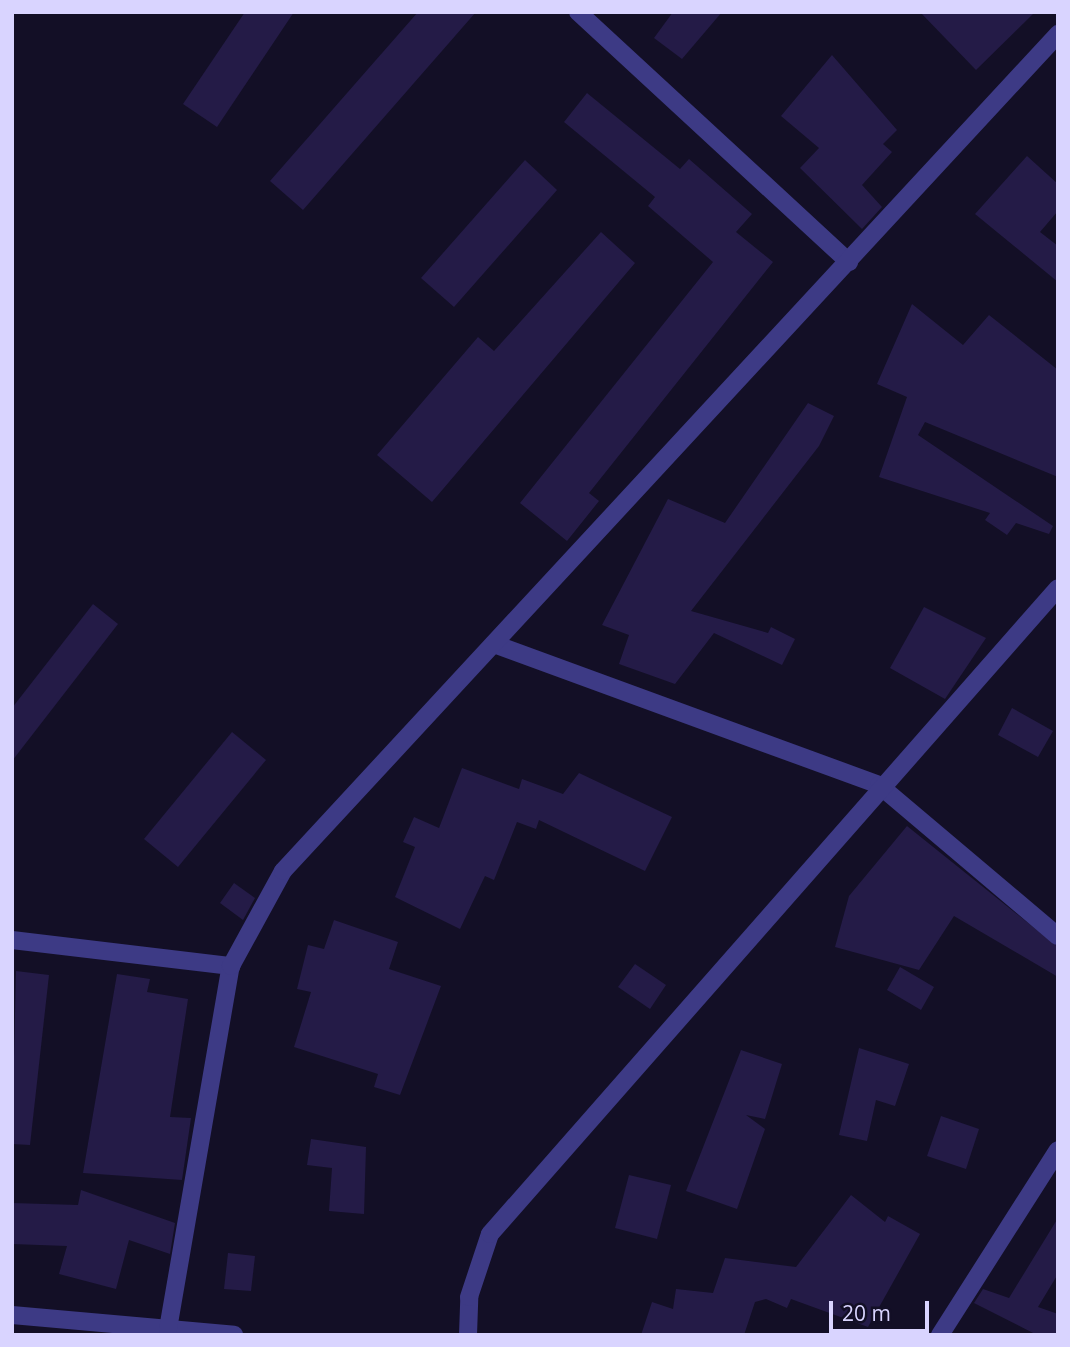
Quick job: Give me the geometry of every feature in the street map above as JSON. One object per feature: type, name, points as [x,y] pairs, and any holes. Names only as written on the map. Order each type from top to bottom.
[{"type":"street","points":[[578,12],[849,262]]},
{"type":"street","points":[[168,1329],[231,966],[283,871],[1058,34]]},
{"type":"street","points":[[468,1335],[469,1297],[491,1234],[879,785],[1058,588]]},
{"type":"street","points":[[494,644],[879,785],[1058,936]]},
{"type":"street","points":[[12,940],[231,966]]},
{"type":"street","points":[[940,1335],[1058,1150]]},
{"type":"street","points":[[12,1315],[234,1335]]},
{"type":"building","points":[[245,12],[294,12],[217,127],[183,104]]},
{"type":"building","points":[[418,12],[476,12],[303,210],[270,181]]},
{"type":"building","points":[[673,12],[722,12],[682,59],[654,38]]},
{"type":"building","points":[[920,12],[1035,12],[976,70]]},
{"type":"building","points":[[832,55],[897,130],[883,144],[892,152],[862,185],[882,207],[862,229],[800,168],[819,148],[781,116]]},
{"type":"building","points":[[587,93],[680,169],[689,159],[752,214],[736,232],[773,262],[589,493],[599,501],[567,541],[520,503],[713,262],[648,206],[655,197],[564,122]]},
{"type":"building","points":[[1027,156],[1058,184],[1058,211],[1040,232],[1058,246],[1058,282],[975,214]]},
{"type":"building","points":[[525,160],[557,190],[454,307],[421,278]]},
{"type":"building","points":[[601,232],[635,263],[432,502],[377,455],[478,337],[494,351]]},
{"type":"building","points":[[912,304],[963,345],[989,315],[1058,370],[1058,477],[925,422],[918,435],[1053,526],[1049,534],[1016,523],[1007,535],[985,520],[990,513],[879,477],[907,397],[877,384]]},
{"type":"building","points":[[808,403],[834,416],[819,446],[691,611],[768,633],[771,627],[795,639],[782,665],[714,633],[675,684],[619,664],[629,635],[602,625],[668,499],[725,523]]},
{"type":"building","points":[[93,604],[118,624],[12,761],[12,708]]},
{"type":"building","points":[[924,607],[986,638],[945,699],[890,668]]},
{"type":"building","points":[[1012,708],[1053,731],[1038,757],[998,735]]},
{"type":"building","points":[[232,732],[266,760],[178,867],[144,839]]},
{"type":"building","points":[[462,768],[519,789],[522,779],[563,794],[579,773],[672,817],[645,871],[539,820],[536,829],[517,822],[494,880],[485,876],[460,929],[395,897],[415,847],[403,842],[414,817],[439,828]]},
{"type":"building","points":[[907,826],[1058,947],[1058,977],[954,916],[919,970],[835,947],[849,896]]},
{"type":"building","points":[[234,883],[255,898],[243,920],[220,903]]},
{"type":"building","points":[[334,920],[398,942],[389,969],[441,986],[400,1095],[374,1087],[378,1074],[294,1047],[311,992],[297,989],[308,945],[324,949]]},
{"type":"building","points":[[635,964],[666,985],[650,1009],[618,987]]},
{"type":"building","points":[[900,967],[934,987],[921,1010],[887,990]]},
{"type":"building","points":[[16,971],[49,975],[30,1145],[12,1144]]},
{"type":"building","points":[[117,974],[150,979],[147,992],[188,999],[170,1117],[191,1118],[182,1180],[83,1173]]},
{"type":"building","points":[[859,1048],[909,1064],[895,1106],[876,1100],[867,1141],[839,1135]]},
{"type":"building","points":[[741,1050],[782,1064],[765,1119],[746,1115],[765,1129],[737,1209],[686,1191]]},
{"type":"building","points":[[941,1116],[979,1129],[966,1169],[927,1156]]},
{"type":"building","points":[[311,1139],[366,1147],[364,1214],[329,1211],[332,1168],[307,1165]]},
{"type":"building","points":[[629,1175],[671,1185],[657,1239],[615,1228]]},
{"type":"building","points":[[81,1190],[175,1223],[170,1254],[129,1240],[116,1289],[59,1274],[67,1246],[12,1244],[12,1203],[78,1205]]},
{"type":"building","points":[[851,1195],[885,1222],[888,1216],[920,1234],[868,1327],[791,1299],[787,1308],[766,1299],[755,1302],[744,1335],[641,1335],[652,1302],[673,1309],[676,1289],[713,1293],[725,1258],[796,1267]]},
{"type":"building","points":[[1058,1218],[1058,1274],[1038,1307],[1058,1314],[1058,1335],[1037,1335],[974,1303],[983,1289],[1009,1298]]},
{"type":"building","points":[[228,1253],[255,1256],[251,1291],[224,1289]]}]
